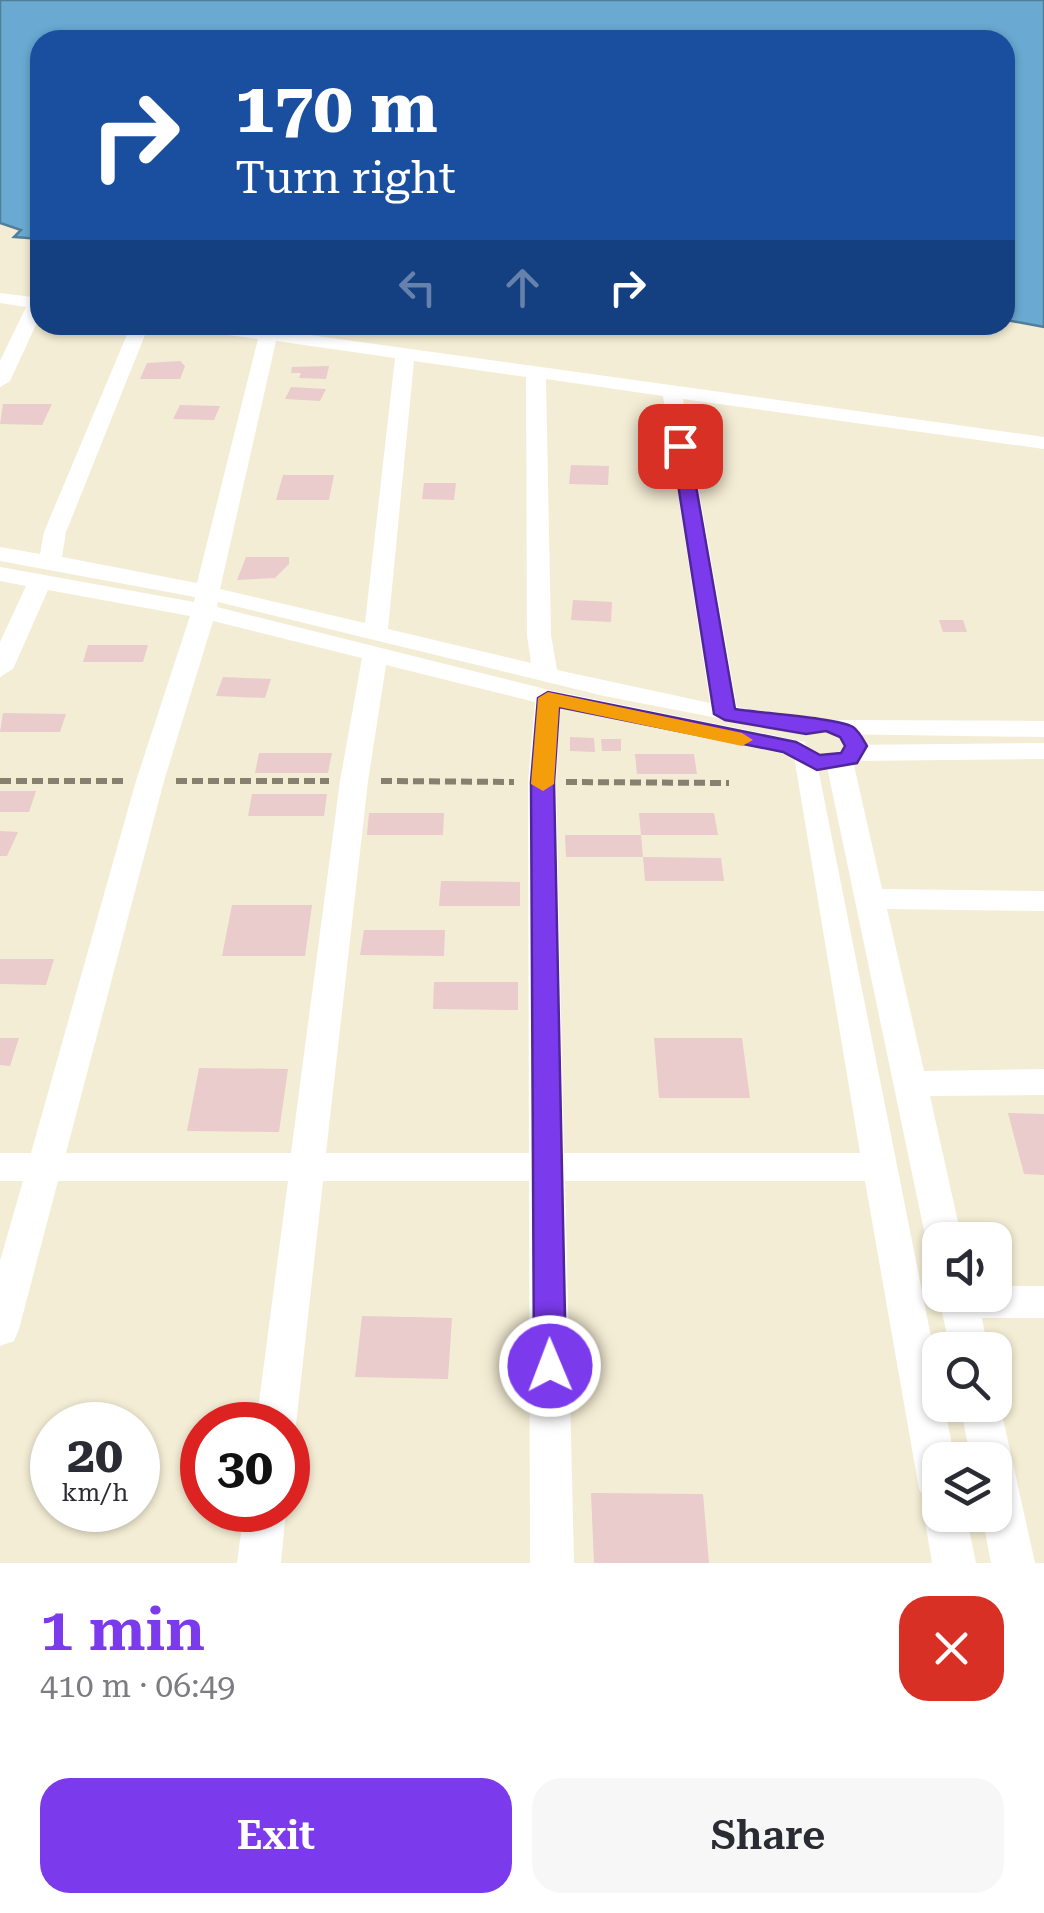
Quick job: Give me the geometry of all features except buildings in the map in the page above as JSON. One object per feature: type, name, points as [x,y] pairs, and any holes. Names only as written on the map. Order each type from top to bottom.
[{"type":"street","points":[[0,298],[30,303]]},
{"type":"street","points":[[0,381],[30,320]]},
{"type":"street","points":[[0,669],[45,571],[55,532],[136,335]]},
{"type":"street","points":[[0,1329],[150,781],[207,600],[210,571],[268,335],[1044,444]]},
{"type":"street","points":[[279,1402],[354,781],[376,643],[405,355]]},
{"type":"street","points":[[536,373],[540,635],[547,685],[542,782],[552,1563]]},
{"type":"street","points":[[672,392],[725,714]]},
{"type":"street","points":[[0,554],[45,571],[207,600],[820,750],[1044,751]]},
{"type":"street","points":[[0,574],[45,571]]},
{"type":"street","points":[[547,685],[725,714],[820,750],[854,739],[839,728],[1044,729]]},
{"type":"street","points":[[820,750],[872,899],[940,1222]]},
{"type":"street","points":[[820,750],[878,1167],[931,1442]]},
{"type":"street","points":[[872,899],[1044,901]]},
{"type":"street","points":[[909,1084],[1044,1082]]},
{"type":"street","points":[[0,1167],[878,1167]]},
{"type":"street","points":[[1012,1301],[1044,1302]]},
{"type":"street","points":[[259,1563],[263,1532]]},
{"type":"street","points":[[948,1532],[954,1563]]},
{"type":"street","points":[[1006,1532],[1012,1563]]},
{"type":"water","points":[[0,0],[1044,0],[1044,327],[1015,322],[1015,30],[30,30],[30,238],[14,237],[21,230],[0,223]]},
{"type":"slow traffic","points":[[543,784],[548,698],[742,740]]},
{"type":"route","points":[[550,1366],[542,782],[548,698],[723,737],[796,748],[790,748],[817,763],[840,762],[849,758],[856,746],[848,733],[828,724],[806,727],[725,714],[680,446]]}]
